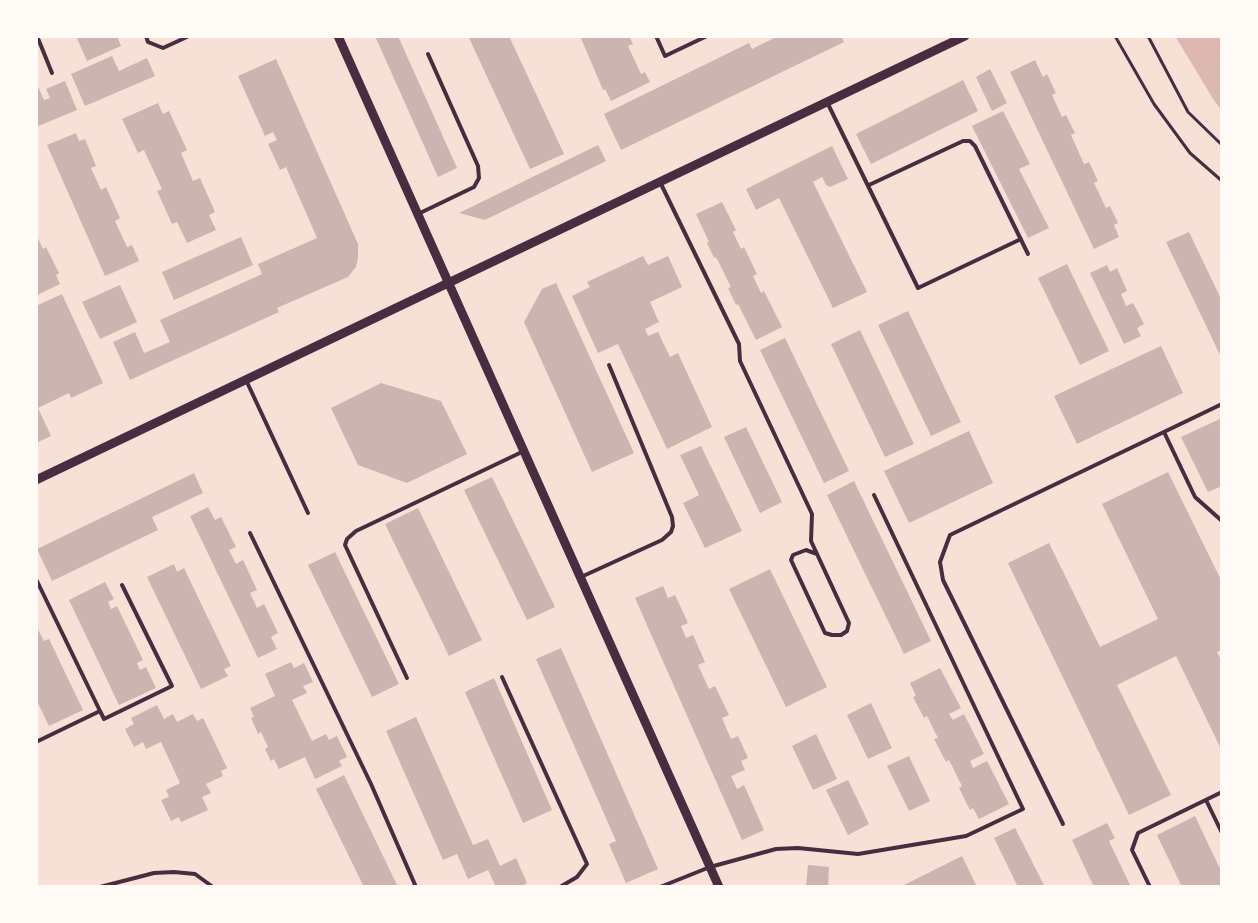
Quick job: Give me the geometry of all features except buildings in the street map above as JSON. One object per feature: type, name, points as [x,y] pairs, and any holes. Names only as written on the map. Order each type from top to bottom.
[{"type":"street","points":[[338,36],[718,887]]},
{"type":"street","points":[[36,480],[827,102],[945,40],[965,36]]},
{"type":"lane","points":[[37,36],[52,73]]},
{"type":"lane","points":[[146,36],[148,42],[163,48],[189,36]]},
{"type":"lane","points":[[656,36],[665,56],[707,36]]},
{"type":"lane","points":[[418,214],[474,187],[479,178],[478,166],[428,54]]},
{"type":"lane","points":[[827,102],[918,288],[1021,239]]},
{"type":"lane","points":[[869,185],[963,140],[970,141],[975,146],[1028,254]]},
{"type":"lane","points":[[660,182],[739,344],[740,361],[812,514],[811,541],[849,623],[847,630],[841,635],[825,633],[791,560],[793,555],[800,551],[806,550],[817,554]]},
{"type":"lane","points":[[581,577],[662,540],[671,532],[673,526],[672,516],[609,365]]},
{"type":"lane","points":[[246,380],[308,513]]},
{"type":"lane","points":[[1063,824],[943,580],[940,562],[950,535],[1222,404]]},
{"type":"lane","points":[[1164,432],[1195,497],[1222,521]]},
{"type":"lane","points":[[407,678],[345,545],[347,539],[356,531],[524,451]]},
{"type":"lane","points":[[660,887],[710,867],[776,849],[798,848],[858,854],[966,836],[1023,809],[874,496]]},
{"type":"lane","points":[[250,533],[371,784],[416,887]]},
{"type":"lane","points":[[36,579],[104,719],[172,686],[122,585]]},
{"type":"lane","points":[[502,677],[586,864],[578,877],[560,887]]},
{"type":"lane","points":[[36,742],[100,711]]},
{"type":"lane","points":[[1150,887],[1132,850],[1138,833],[1222,792]]},
{"type":"lane","points":[[1206,800],[1222,833]]},
{"type":"lane","points":[[100,887],[154,873],[174,872],[195,874],[213,887]]},
{"type":"path","points":[[1114,36],[1154,104],[1190,153],[1222,181]]},
{"type":"path","points":[[1148,36],[1188,112],[1222,145]]},
{"type":"shaded area","points":[[1175,36],[1222,36],[1222,111],[1215,102]]}]
